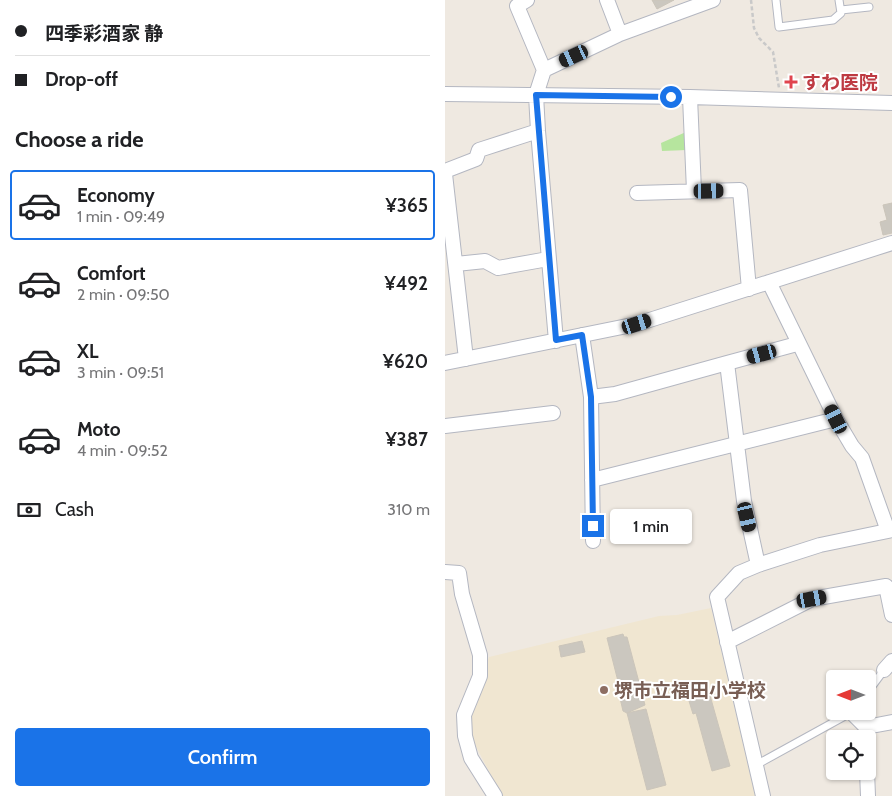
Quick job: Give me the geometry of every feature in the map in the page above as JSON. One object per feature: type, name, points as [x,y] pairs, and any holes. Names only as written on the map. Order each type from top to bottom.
[{"type":"street","points":[[527,0],[517,6],[543,70],[536,95],[556,340]]},
{"type":"street","points":[[607,0],[620,34]]},
{"type":"street","points":[[543,70],[620,34],[713,0]]},
{"type":"street","points":[[445,94],[690,97],[892,104]]},
{"type":"street","points":[[690,97],[694,191]]},
{"type":"street","points":[[466,359],[445,173],[476,159],[479,150],[538,131]]},
{"type":"street","points":[[637,193],[740,190],[749,288]]},
{"type":"street","points":[[445,363],[637,324],[892,243]]},
{"type":"street","points":[[456,264],[485,262],[498,268],[548,259]]},
{"type":"street","points":[[763,796],[717,597],[739,573],[758,565],[820,545],[890,531],[862,458],[852,446],[836,419],[797,344],[769,282]]},
{"type":"street","points":[[582,335],[591,397],[593,541]]},
{"type":"street","points":[[591,397],[615,394],[797,344]]},
{"type":"street","points":[[727,363],[744,501],[758,565]]},
{"type":"street","points":[[445,426],[553,412]]},
{"type":"street","points":[[592,480],[836,419]]},
{"type":"street","points":[[445,572],[459,573],[462,594],[480,655],[481,676],[464,715],[465,736],[471,758],[495,796]]},
{"type":"street","points":[[727,642],[812,599],[886,586],[892,615]]},
{"type":"street","points":[[873,730],[892,722]]},
{"type":"street","points":[[867,780],[867,796]]},
{"type":"lane","points":[[776,0],[779,27],[833,20],[841,13],[839,0]]},
{"type":"lane","points":[[841,10],[869,7]]},
{"type":"lane","points":[[876,681],[888,665]]},
{"type":"lane","points":[[756,765],[838,720]]},
{"type":"path","points":[[751,0],[754,28],[759,38],[773,52],[781,100]]},
{"type":"shaded area","name":"堺市立福田小学校","points":[[711,608],[755,796],[502,796],[473,741],[471,721],[473,702],[489,657],[659,616],[677,615]]},
{"type":"green space","points":[[686,132],[687,150],[662,151],[661,143]]},
{"type":"building","points":[[652,0],[674,0],[657,9]]},
{"type":"building","points":[[892,203],[892,233],[883,235],[880,222],[887,220],[883,205]]},
{"type":"building","points":[[623,634],[624,637],[627,637],[645,705],[627,713],[623,711],[620,698],[622,697],[607,638]]},
{"type":"building","points":[[582,641],[585,652],[561,657],[559,646]]},
{"type":"building","points":[[709,692],[730,766],[712,771],[696,713],[693,714],[689,701],[693,700],[693,697]]},
{"type":"building","points":[[646,709],[666,785],[647,790],[627,713]]},
{"type":"place","name":"すわ医院","points":[[791,82]]},
{"type":"place","name":"堺市立福田小学校","points":[[604,690]]},
{"type":"route","points":[[593,526],[591,397],[582,335],[556,340],[536,95],[671,97]]}]
